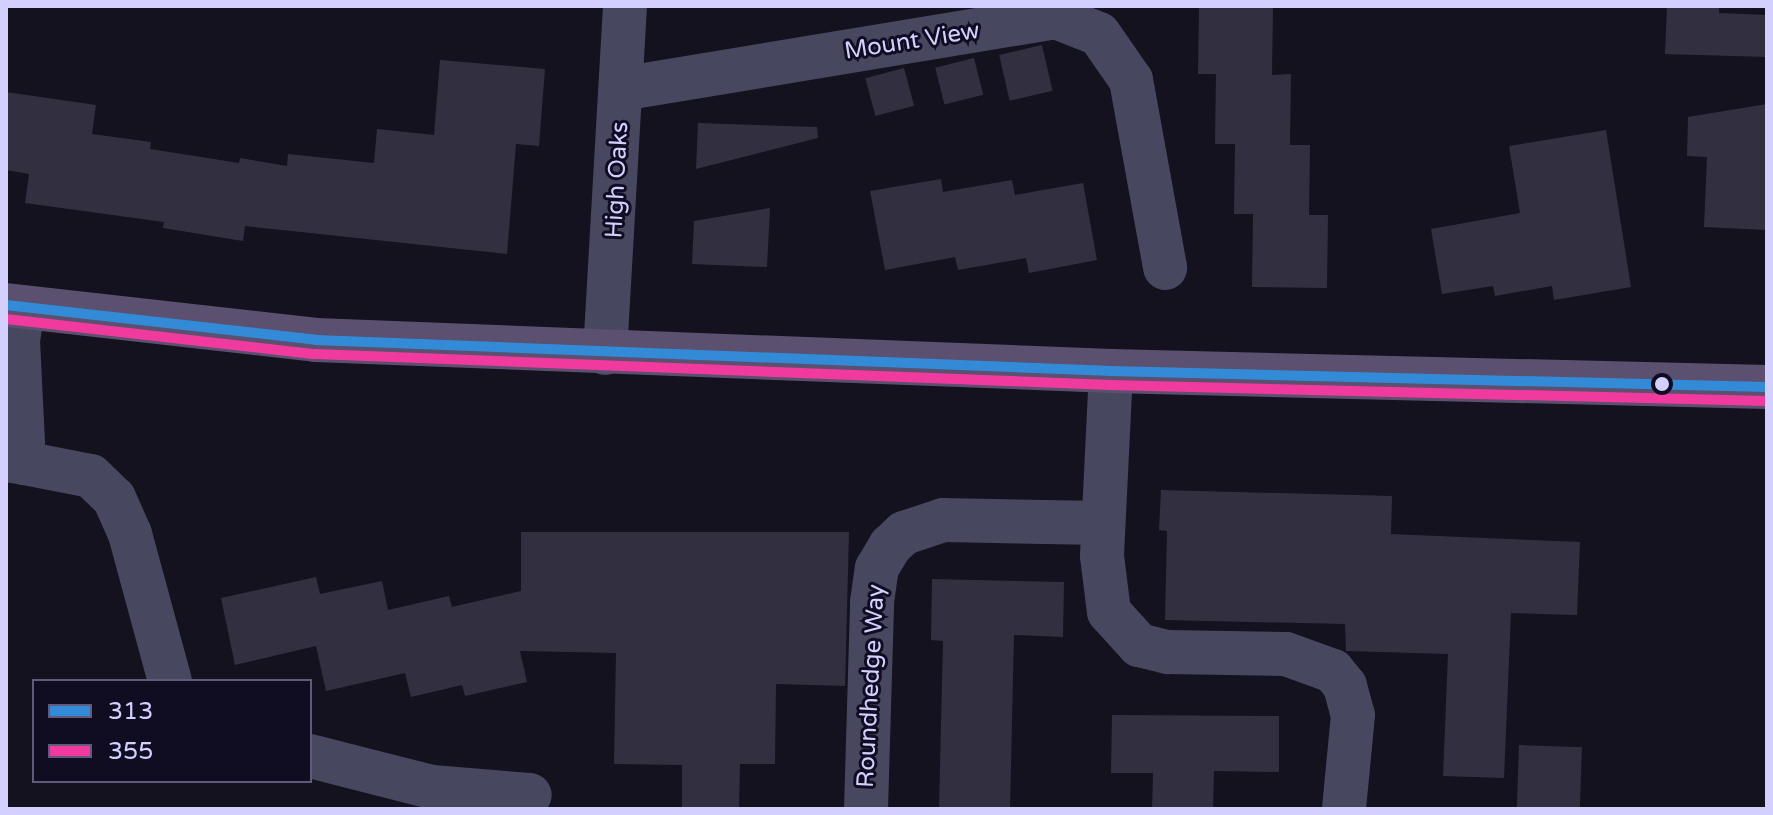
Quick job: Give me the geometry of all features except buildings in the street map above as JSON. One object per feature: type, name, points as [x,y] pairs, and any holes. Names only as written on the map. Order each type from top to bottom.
[{"type":"main road","points":[[14,306],[316,340],[1111,371],[1767,387]]},
{"type":"street","name":"High Oaks","points":[[605,353],[625,6]]},
{"type":"street","name":"Mount View","points":[[621,89],[1056,17],[1099,34],[1131,80],[1165,268]]},
{"type":"street","points":[[14,306],[18,341],[15,462],[91,476],[114,498],[130,534],[169,679]]},
{"type":"street","points":[[1111,371],[1102,523],[1103,591],[1115,621],[1139,645],[1168,652],[1286,654],[1333,671],[1345,686],[1353,715],[1344,809]]},
{"type":"street","name":"Roundhedge Way","points":[[866,809],[872,602],[877,568],[890,546],[904,533],[943,520],[1102,523]]},
{"type":"street","points":[[312,757],[432,787],[530,795]]},
{"type":"transit line","name":"313","points":[[6,305],[316,340],[1111,371],[1767,387]]},
{"type":"transit line","name":"355","points":[[6,319],[315,354],[1110,385],[1767,401]]}]
